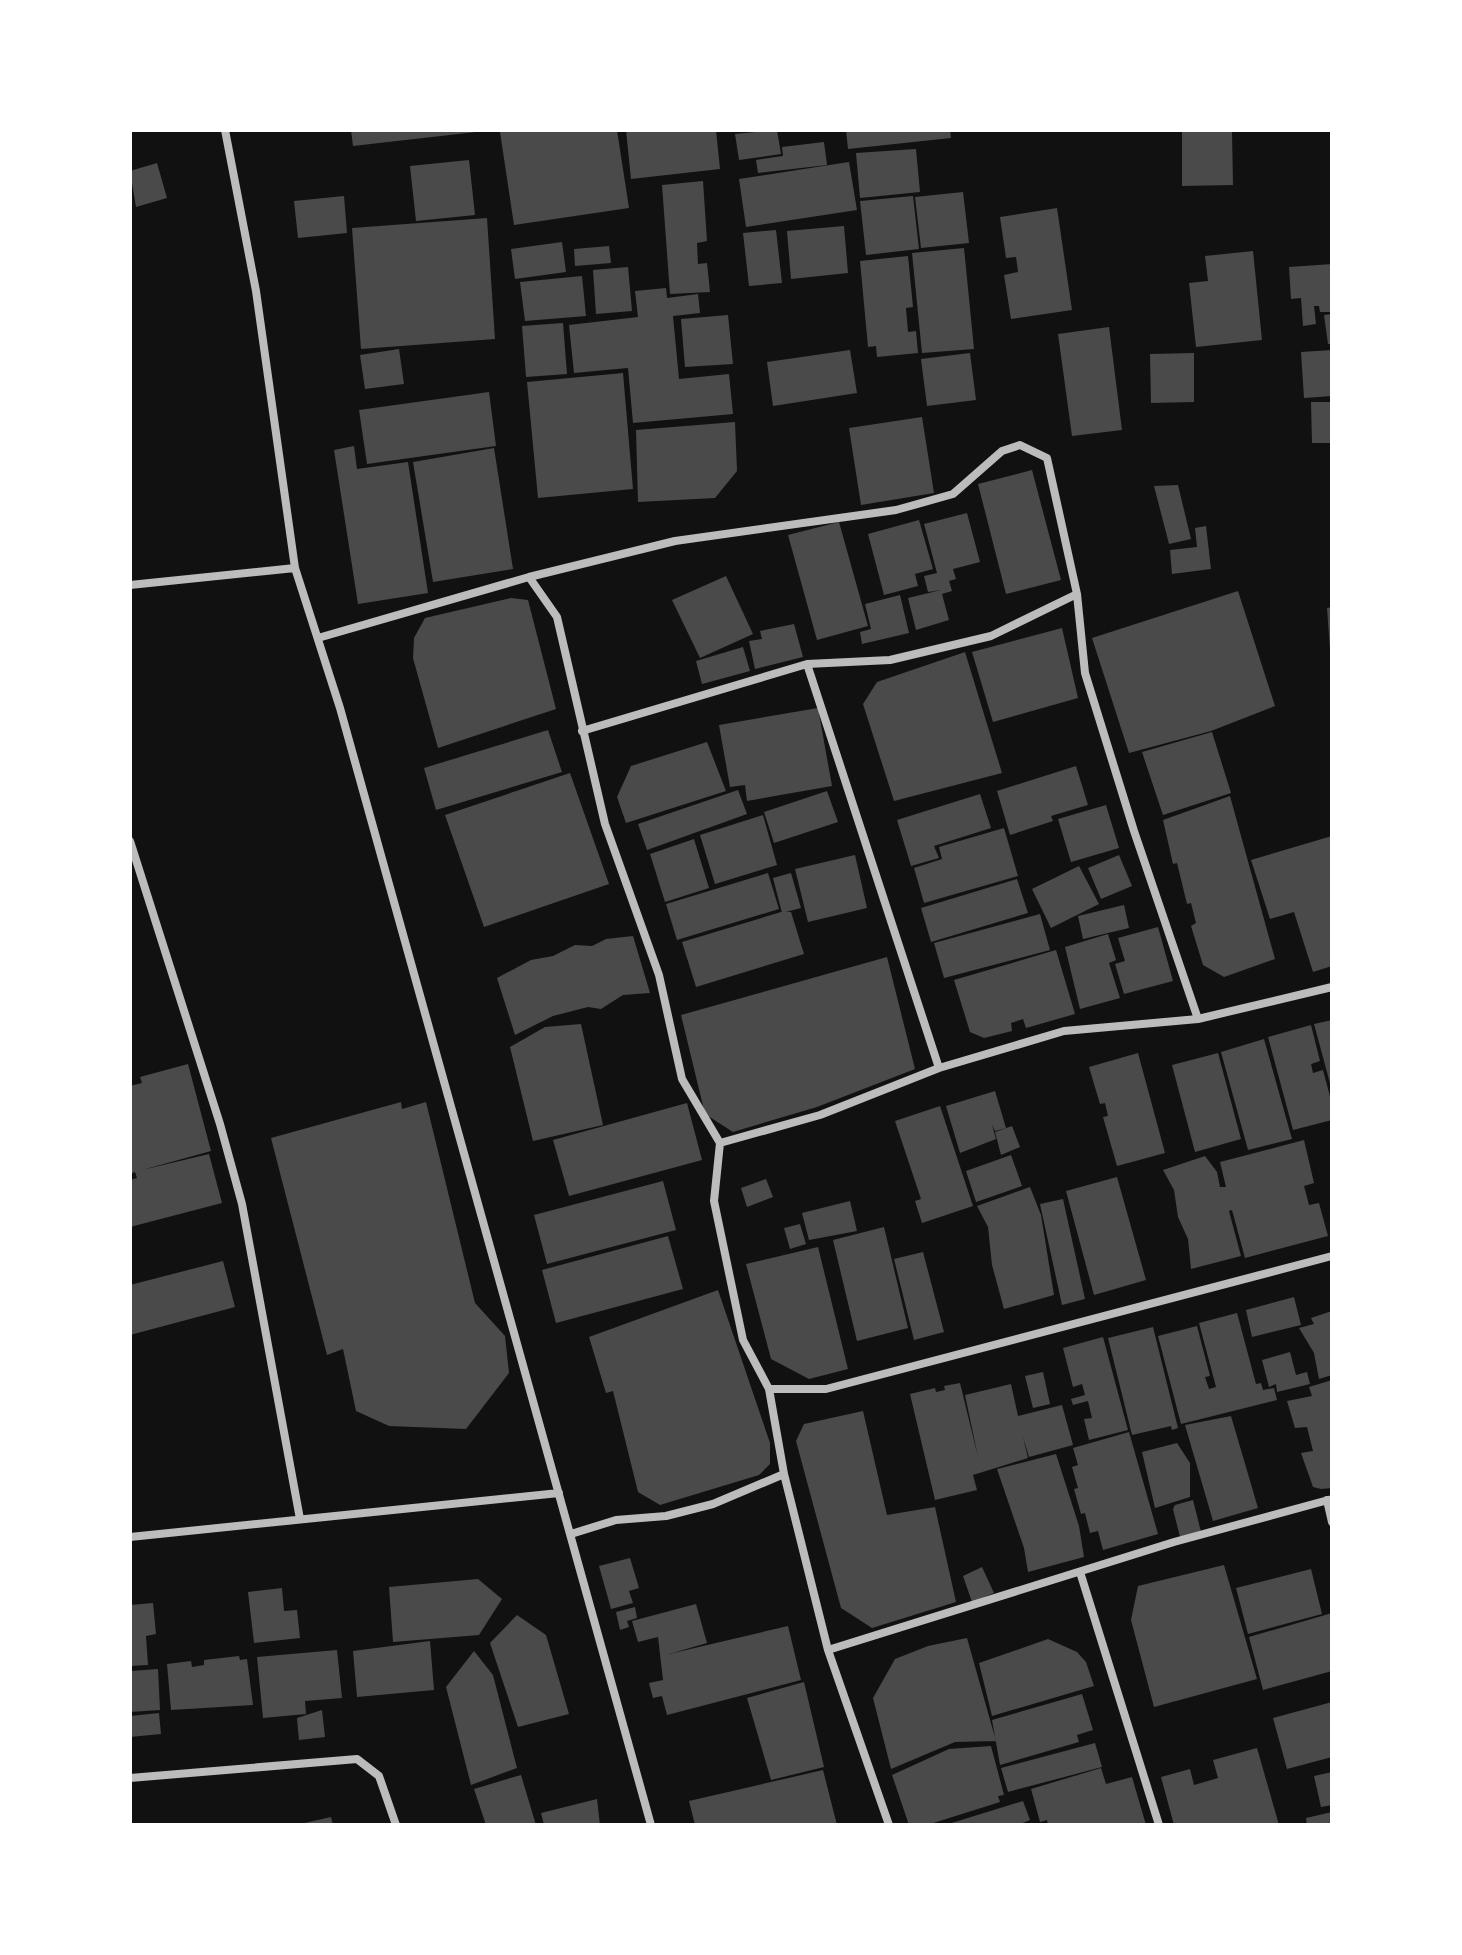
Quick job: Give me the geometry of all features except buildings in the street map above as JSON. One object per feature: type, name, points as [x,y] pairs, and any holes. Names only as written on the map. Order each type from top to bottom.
[{"type":"street","points":[[225,130],[256,291],[295,568],[318,638],[651,1825]]},
{"type":"street","points":[[318,638],[529,577],[675,541],[896,510],[953,494],[1002,451],[1020,445],[1047,458],[1077,594],[1085,673],[1134,831],[1198,1019]]},
{"type":"street","points":[[130,585],[295,568]]},
{"type":"street","points":[[529,577],[557,617],[605,824],[659,975],[682,1079],[720,1143],[714,1201],[743,1340],[769,1389],[784,1474],[828,1650],[889,1825]]},
{"type":"street","points":[[582,731],[807,664],[890,660],[991,636],[1077,594]]},
{"type":"street","points":[[807,664],[939,1068]]},
{"type":"street","points":[[130,841],[220,1124],[242,1204],[300,1519]]},
{"type":"street","points":[[720,1143],[820,1115],[939,1068],[1064,1031],[1198,1019],[1332,987]]},
{"type":"street","points":[[769,1389],[826,1389],[1332,1256]]},
{"type":"street","points":[[571,1534],[616,1520],[666,1516],[713,1504],[784,1474]]},
{"type":"street","points":[[130,1537],[559,1493]]},
{"type":"street","points":[[828,1650],[1329,1499],[1332,1522]]},
{"type":"street","points":[[1080,1572],[1159,1825]]},
{"type":"street","points":[[130,1778],[357,1759],[379,1776],[396,1825]]}]
